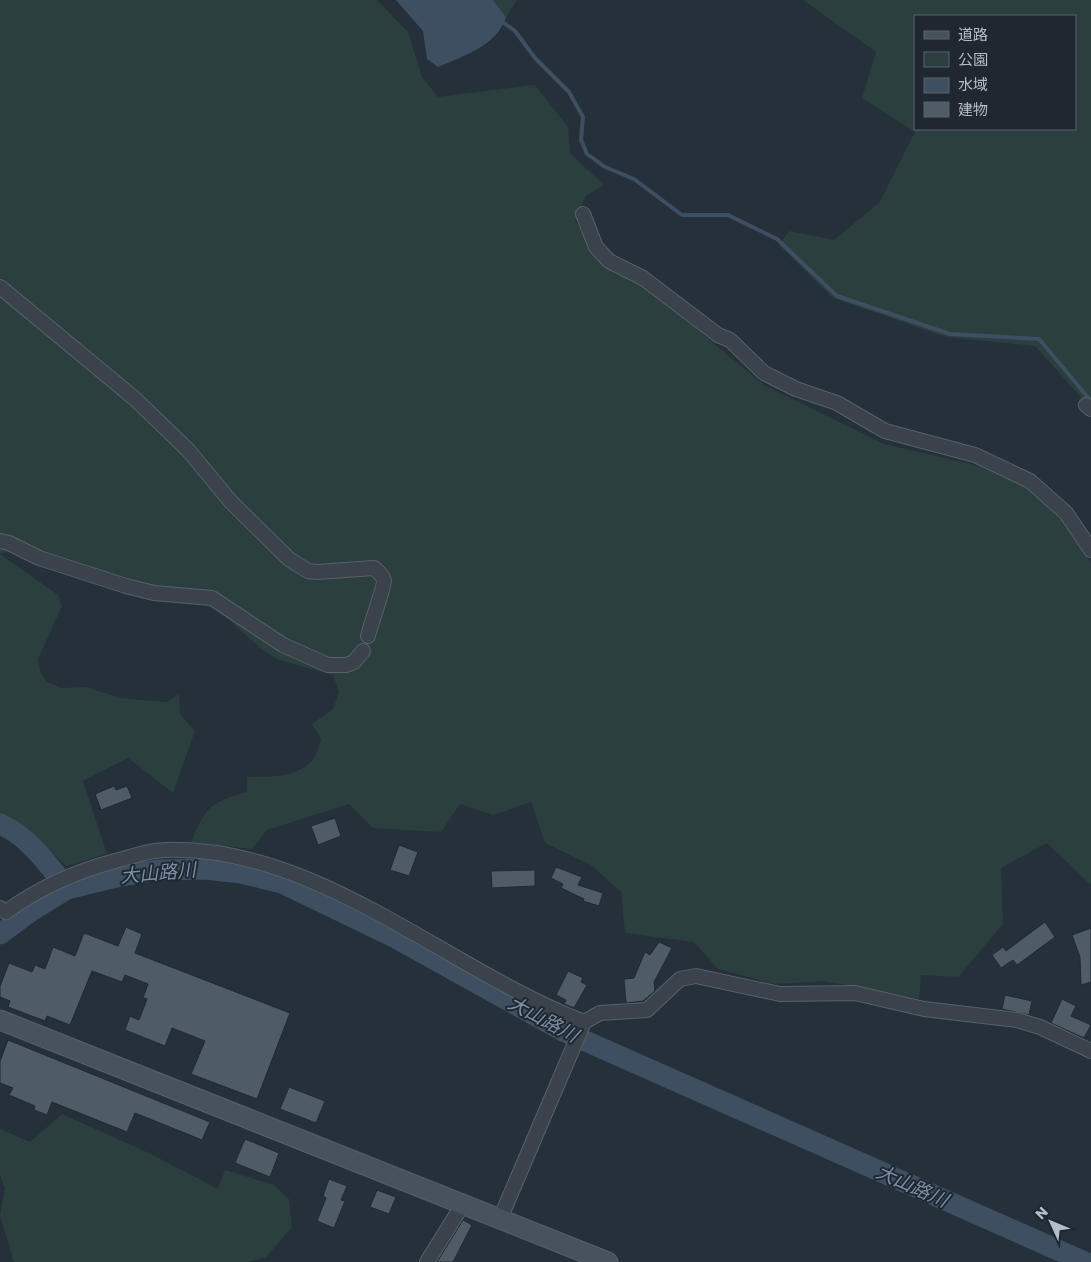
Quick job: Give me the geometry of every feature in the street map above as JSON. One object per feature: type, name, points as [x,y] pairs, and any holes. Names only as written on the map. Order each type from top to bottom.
[{"type":"street","points":[[583,214],[596,247],[609,261],[643,278],[718,335],[730,340],[764,373],[796,388],[838,403],[885,431],[975,456],[1030,481],[1066,513],[1091,550]]},
{"type":"street","points":[[0,287],[134,398],[188,450],[231,502],[289,559],[308,571],[374,568],[380,573],[384,579],[384,585],[373,612],[368,636]]},
{"type":"street","points":[[0,541],[9,543],[39,558],[126,586],[154,593],[212,598],[283,645],[328,665],[346,665],[354,662],[363,651]]},
{"type":"street","points":[[0,908],[6,912],[34,892],[69,875],[137,856],[165,850],[235,856],[264,862],[332,890],[582,1025]]},
{"type":"street","points":[[500,1219],[582,1025],[600,1013],[647,1010],[680,979],[696,976],[780,994],[855,993],[924,1009],[1017,1020],[1040,1027],[1091,1051]]},
{"type":"street","points":[[0,1020],[608,1262]]},
{"type":"street","points":[[426,1262],[463,1204]]},
{"type":"green space","points":[[0,0],[377,0],[408,32],[422,77],[438,97],[535,85],[568,127],[570,153],[604,185],[586,196],[575,220],[597,258],[658,297],[764,385],[884,444],[975,465],[1026,487],[1061,516],[1083,548],[1091,564],[1091,885],[1047,843],[1001,868],[1003,924],[958,977],[921,975],[919,999],[824,981],[774,984],[718,969],[694,942],[625,933],[621,892],[591,865],[545,843],[531,802],[493,815],[460,804],[441,832],[373,828],[349,804],[267,830],[252,849],[191,842],[201,821],[211,808],[224,799],[247,792],[247,777],[284,775],[308,765],[315,756],[321,739],[312,724],[333,709],[339,692],[333,675],[279,660],[261,649],[205,598],[8,551],[0,554]]},
{"type":"green space","points":[[493,0],[517,0],[506,17]]},
{"type":"green space","points":[[803,0],[1091,0],[1091,404],[1082,398],[1035,346],[946,337],[833,298],[779,245],[789,231],[834,240],[879,203],[915,132],[862,98],[876,52]]},
{"type":"green space","points":[[0,554],[58,595],[62,606],[38,659],[41,673],[47,682],[61,688],[86,687],[120,698],[167,702],[179,694],[180,714],[195,731],[173,793],[128,758],[83,781],[107,854],[66,866],[39,840],[0,819]]},
{"type":"green space","points":[[62,1114],[151,1154],[218,1189],[225,1170],[274,1185],[289,1199],[292,1227],[266,1257],[247,1262],[14,1262],[0,1216],[5,1188],[0,1175],[0,1129],[30,1142]]},
{"type":"water","points":[[396,0],[493,0],[506,17],[502,27],[487,43],[468,54],[438,67],[427,59],[423,31]]},
{"type":"building","points":[[114,786],[116,790],[127,786],[132,798],[101,810],[95,794]]},
{"type":"building","points":[[335,818],[341,836],[318,845],[311,826]]},
{"type":"building","points":[[399,845],[418,852],[409,876],[390,870]]},
{"type":"building","points":[[556,867],[582,877],[578,885],[603,893],[599,906],[583,901],[584,899],[561,888],[563,884],[551,878]]},
{"type":"building","points":[[535,870],[535,886],[492,888],[491,871]]},
{"type":"building","points":[[1045,922],[1055,937],[1017,965],[1013,960],[1001,968],[992,955],[1003,947],[1006,951]]},
{"type":"building","points":[[126,927],[142,934],[135,953],[290,1013],[257,1099],[191,1074],[205,1041],[172,1028],[165,1046],[125,1030],[130,1016],[139,1020],[147,999],[143,998],[148,984],[125,975],[122,982],[92,971],[70,1025],[47,1016],[45,1021],[8,1007],[10,1001],[0,997],[0,986],[9,963],[32,972],[35,965],[45,969],[53,947],[75,956],[84,933],[118,946]]},
{"type":"building","points":[[1091,928],[1091,982],[1081,985],[1080,957],[1072,935]]},
{"type":"building","points":[[659,942],[672,948],[654,982],[655,991],[643,1001],[626,1003],[624,979],[634,978],[645,952],[650,955]]},
{"type":"building","points":[[568,971],[583,978],[581,982],[587,985],[574,1008],[564,1004],[566,1000],[556,995]]},
{"type":"building","points":[[1005,995],[1032,1001],[1029,1015],[1002,1009]]},
{"type":"building","points":[[1062,999],[1076,1006],[1071,1016],[1091,1025],[1084,1038],[1051,1023]]},
{"type":"building","points":[[8,1040],[210,1122],[202,1140],[135,1113],[127,1132],[52,1102],[47,1115],[34,1110],[35,1106],[9,1095],[13,1088],[0,1083],[0,1061]]},
{"type":"building","points":[[289,1087],[325,1101],[316,1123],[280,1109]]},
{"type":"building","points":[[245,1139],[279,1153],[270,1177],[235,1163]]},
{"type":"building","points":[[329,1179],[347,1186],[341,1200],[345,1201],[334,1228],[317,1221],[326,1198],[323,1196]]},
{"type":"building","points":[[377,1190],[396,1197],[389,1214],[370,1207]]},
{"type":"building","points":[[463,1220],[472,1225],[453,1262],[437,1262]]},
{"type":"waterway","points":[[504,23],[515,31],[535,58],[569,92],[583,117],[581,140],[587,154],[605,167],[634,179],[682,215],[728,215],[777,239],[837,296],[950,334],[1039,339],[1091,401]]},
{"type":"waterway","points":[[0,824],[10,829],[29,844],[67,889]]},
{"type":"waterway","name":"大山路川","points":[[0,934],[31,911],[67,889],[120,876],[159,870],[205,869],[241,873],[282,883],[394,937],[565,1032],[1085,1262]]}]
